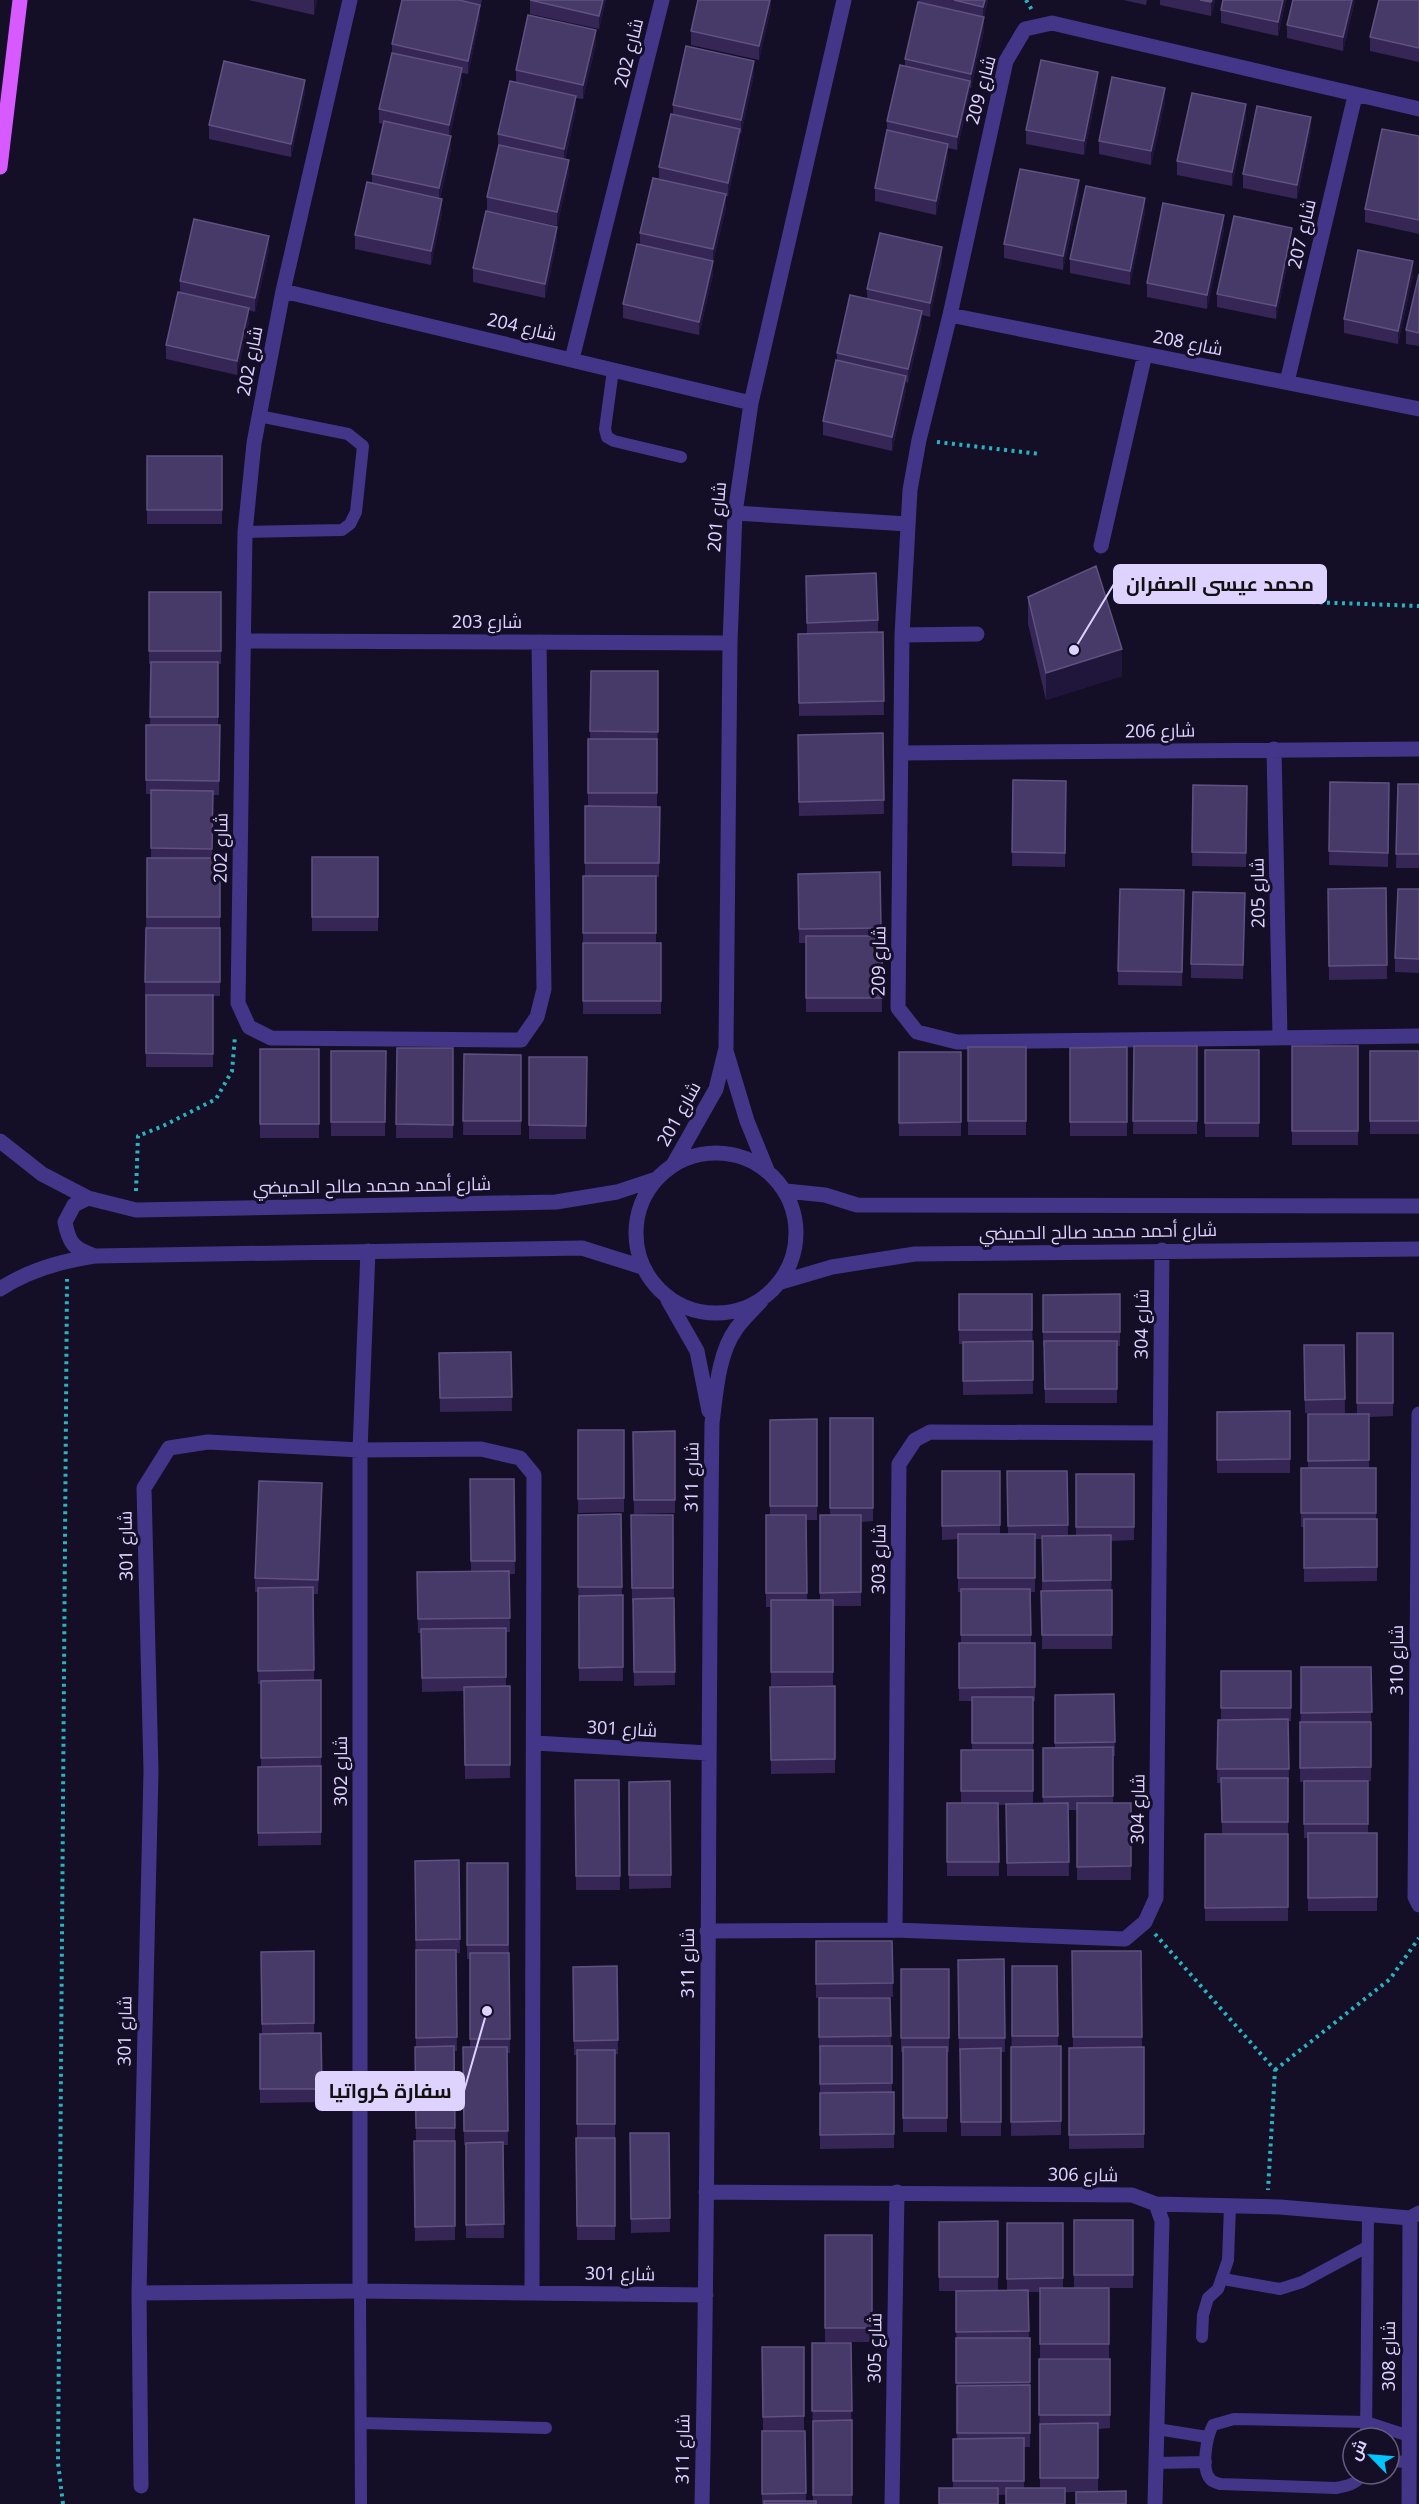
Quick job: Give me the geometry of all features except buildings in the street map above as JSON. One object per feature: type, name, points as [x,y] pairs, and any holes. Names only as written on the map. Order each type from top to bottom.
[{"type":"main road","points":[[0,167],[20,0]]},
{"type":"street","name":"شارع 202","points":[[350,0],[283,291],[254,443],[245,532],[238,1003],[249,1027],[271,1038],[520,1040],[537,1017],[544,989],[539,642]]},
{"type":"street","name":"شارع 202","points":[[572,359],[662,0]]},
{"type":"street","name":"شارع 201","points":[[673,1165],[716,1089],[726,1048],[730,644],[735,513],[751,403],[843,0]]},
{"type":"street","name":"شارع 209","points":[[1419,109],[1355,96],[1053,22],[1025,29],[1006,61],[950,315],[912,468],[902,634],[898,1008],[917,1032],[957,1042],[1419,1036]]},
{"type":"street","name":"شارع 207","points":[[1287,382],[1355,96]]},
{"type":"street","name":"شارع 204","points":[[283,291],[751,403]]},
{"type":"street","name":"شارع 208","points":[[950,315],[1419,410]]},
{"type":"street","points":[[1101,546],[1145,354]]},
{"type":"street","points":[[735,513],[907,524]]},
{"type":"street","points":[[902,634],[977,634]]},
{"type":"street","name":"شارع 203","points":[[244,641],[730,644]]},
{"type":"street","name":"شارع 205","points":[[1274,749],[1280,1037]]},
{"type":"street","name":"شارع 206","points":[[902,753],[1419,749]]},
{"type":"street","name":"شارع 201","points":[[726,1048],[747,1121],[767,1170]]},
{"type":"street","name":"شارع أحمد محمد صالح الحميضي","points":[[0,1140],[42,1174],[88,1198],[136,1210],[556,1202],[617,1192],[656,1179]]},
{"type":"street","points":[[719,1152],[746,1157],[767,1170],[786,1191],[797,1226],[792,1263],[781,1282],[761,1301],[737,1312],[708,1314],[690,1310],[666,1297],[642,1267],[636,1248],[636,1220],[641,1203],[656,1179],[673,1165],[699,1154],[719,1152]]},
{"type":"street","name":"شارع أحمد محمد صالح الحميضي","points":[[786,1191],[825,1195],[857,1205],[1419,1206]]},
{"type":"street","points":[[88,1198],[74,1206],[65,1222],[68,1238],[79,1251],[95,1256]]},
{"type":"street","points":[[0,1289],[20,1276],[67,1260],[95,1256],[582,1248],[642,1267]]},
{"type":"street","name":"شارع أحمد محمد صالح الحميضي","points":[[781,1282],[832,1268],[915,1254],[1419,1249]]},
{"type":"street","name":"شارع 304","points":[[1145,1922],[1156,1898],[1162,1250]]},
{"type":"street","name":"شارع 302","points":[[360,2291],[360,1450],[368,1251]]},
{"type":"street","name":"شارع 311","points":[[666,1297],[697,1351],[712,1423]]},
{"type":"street","name":"شارع 311","points":[[702,2504],[706,2295],[712,1423],[718,1378],[725,1353],[735,1330],[761,1301]]},
{"type":"street","name":"شارع 310","points":[[1419,1414],[1415,1896],[1419,1905]]},
{"type":"street","name":"شارع 303","points":[[895,1930],[899,1464],[915,1440],[930,1432],[1160,1433]]},
{"type":"street","name":"شارع 301","points":[[141,2486],[139,2293],[151,1771],[144,1488],[169,1448],[208,1442],[360,1450],[482,1449],[520,1458],[534,1474],[532,2292]]},
{"type":"street","name":"شارع 301","points":[[534,1743],[708,1753]]},
{"type":"street","points":[[707,1931],[895,1930],[1125,1939],[1145,1922]]},
{"type":"street","name":"شارع 306","points":[[706,2192],[1132,2195],[1156,2204],[1267,2207],[1368,2215],[1414,2215]]},
{"type":"street","name":"شارع 305","points":[[892,2504],[897,2192]]},
{"type":"street","points":[[1155,2504],[1162,2221],[1156,2204]]},
{"type":"street","name":"شارع 308","points":[[1409,2504],[1414,2215]]},
{"type":"street","name":"شارع 301","points":[[139,2293],[360,2291],[706,2295]]},
{"type":"lane","points":[[613,370],[605,429],[607,436],[614,441],[681,457]]},
{"type":"lane","points":[[245,532],[342,530],[350,524],[356,512],[363,446],[356,439],[348,434],[260,416]]},
{"type":"lane","points":[[1202,2337],[1203,2315],[1208,2298],[1218,2289],[1223,2279],[1230,2244],[1230,2206]]},
{"type":"lane","points":[[1366,2426],[1368,2215]]},
{"type":"lane","points":[[1223,2279],[1280,2289],[1302,2282],[1368,2247]]},
{"type":"lane","points":[[360,2291],[361,2504]]},
{"type":"lane","points":[[1348,2486],[1336,2488],[1220,2484],[1211,2480],[1206,2472],[1207,2437],[1213,2425],[1234,2419],[1366,2422],[1409,2436]]},
{"type":"lane","points":[[361,2423],[546,2428]]},
{"type":"lane","points":[[1157,2429],[1207,2437]]},
{"type":"lane","points":[[1156,2463],[1206,2462]]},
{"type":"lane","points":[[1401,2462],[1409,2462]]},
{"type":"path","points":[[918,440],[1040,454]]},
{"type":"path","points":[[1282,601],[1419,606]]},
{"type":"path","points":[[136,1210],[138,1136],[216,1099],[232,1071],[238,1003]]},
{"type":"path","points":[[63,2504],[58,2451],[67,1260]]},
{"type":"path","points":[[1145,1922],[1275,2070],[1267,2207]]},
{"type":"path","points":[[1275,2070],[1390,1979],[1419,1938]]},
{"type":"place","name":"محمد عيسى الصفران","points":[[1074,650]]},
{"type":"place","name":"سفارة كرواتيا","points":[[487,2011]]}]
